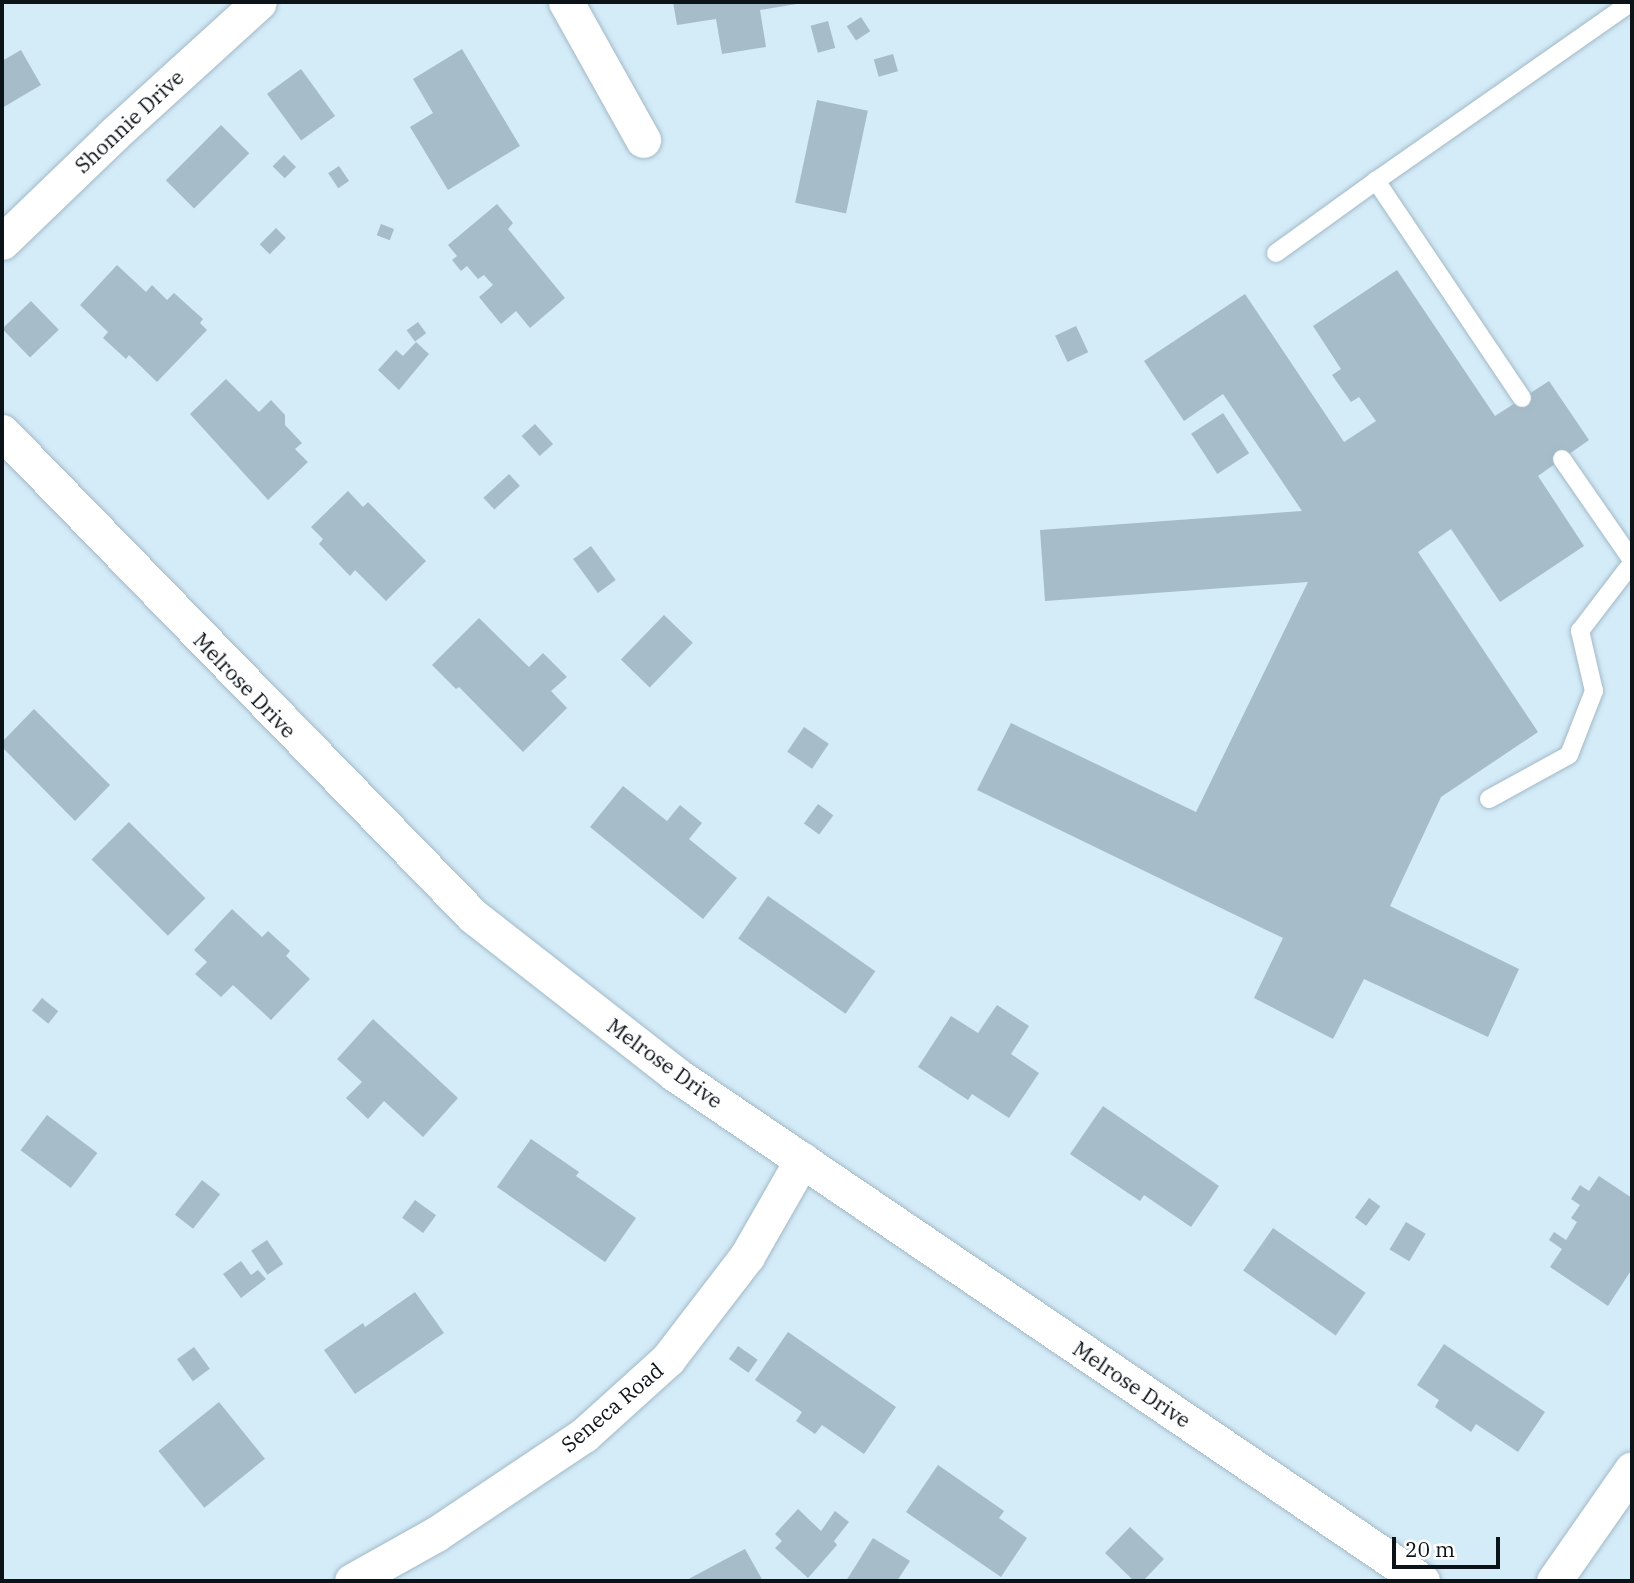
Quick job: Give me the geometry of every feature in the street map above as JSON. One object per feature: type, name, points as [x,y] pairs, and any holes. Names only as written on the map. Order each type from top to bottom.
[{"type":"street","name":"Shonnie Drive","points":[[2,243],[113,135],[259,2]]},
{"type":"street","points":[[566,2],[643,140]]},
{"type":"street","name":"Melrose Drive","points":[[2,432],[472,916],[675,1073],[1422,1581]]},
{"type":"street","name":"Seneca Road","points":[[352,1581],[436,1534],[584,1435],[668,1360],[747,1256],[802,1160]]},
{"type":"street","points":[[1554,1581],[1632,1469]]},
{"type":"lane","points":[[1276,253],[1632,2]]},
{"type":"lane","points":[[1376,181],[1522,398]]},
{"type":"lane","points":[[1489,799],[1569,755],[1594,691],[1580,631],[1632,562],[1562,459]]},
{"type":"building","points":[[673,2],[803,3],[760,10],[766,47],[722,54],[716,19],[677,25]]},
{"type":"building","points":[[861,17],[870,31],[856,41],[847,26]]},
{"type":"building","points":[[828,21],[835,48],[818,53],[811,26]]},
{"type":"building","points":[[462,49],[520,146],[448,190],[410,127],[433,113],[413,79]]},
{"type":"building","points":[[21,50],[41,85],[2,108],[2,61]]},
{"type":"building","points":[[893,54],[898,71],[879,77],[874,60]]},
{"type":"building","points":[[301,69],[335,116],[301,141],[267,94]]},
{"type":"building","points":[[817,100],[868,111],[846,214],[795,203]]},
{"type":"building","points":[[221,125],[249,153],[194,208],[166,180]]},
{"type":"building","points":[[284,155],[296,167],[285,178],[273,166]]},
{"type":"building","points":[[339,166],[349,181],[338,188],[328,173]]},
{"type":"building","points":[[497,204],[513,223],[508,229],[565,298],[530,328],[516,311],[501,324],[479,297],[493,285],[484,275],[478,279],[467,266],[461,271],[452,260],[457,256],[448,245]]},
{"type":"building","points":[[381,224],[394,229],[390,240],[377,235]]},
{"type":"building","points":[[276,228],[286,238],[270,254],[260,244]]},
{"type":"building","points":[[117,265],[146,292],[152,285],[167,300],[174,293],[203,319],[200,323],[207,330],[157,382],[129,355],[126,359],[103,338],[108,332],[80,305]]},
{"type":"building","points":[[1397,270],[1495,416],[1549,381],[1589,440],[1538,476],[1584,546],[1500,602],[1451,529],[1418,552],[1538,732],[1441,797],[1390,906],[1519,969],[1488,1037],[1364,979],[1333,1039],[1254,998],[1283,938],[977,790],[1011,723],[1196,812],[1308,582],[1045,601],[1040,530],[1302,511],[1223,394],[1184,421],[1144,361],[1245,294],[1344,442],[1376,421],[1359,397],[1351,402],[1332,375],[1341,369],[1313,326]]},
{"type":"building","points":[[31,301],[59,330],[30,358],[2,329]]},
{"type":"building","points":[[418,322],[426,333],[415,342],[407,330]]},
{"type":"building","points":[[1076,326],[1088,352],[1067,362],[1055,336]]},
{"type":"building","points":[[416,342],[429,354],[399,390],[378,370],[396,350],[403,356]]},
{"type":"building","points":[[226,379],[259,412],[271,400],[285,415],[285,425],[302,443],[295,449],[308,462],[268,500],[190,414]]},
{"type":"building","points":[[1223,413],[1249,453],[1217,474],[1191,434]]},
{"type":"building","points":[[535,424],[553,444],[540,456],[522,436]]},
{"type":"building","points":[[509,474],[520,486],[494,510],[483,498]]},
{"type":"building","points":[[348,491],[363,507],[368,502],[426,561],[386,601],[355,570],[350,576],[319,544],[323,539],[311,527]]},
{"type":"building","points":[[591,546],[616,580],[598,593],[573,559]]},
{"type":"building","points":[[664,615],[693,643],[650,687],[621,660]]},
{"type":"building","points":[[479,618],[529,667],[543,653],[567,677],[551,691],[567,708],[523,752],[459,687],[456,689],[432,665]]},
{"type":"building","points":[[34,709],[110,785],[75,821],[2,747],[2,742]]},
{"type":"building","points":[[804,727],[829,744],[812,769],[787,752]]},
{"type":"building","points":[[623,786],[667,821],[680,805],[702,823],[689,839],[737,878],[703,919],[590,827]]},
{"type":"building","points":[[818,804],[833,815],[819,835],[804,823]]},
{"type":"building","points":[[129,822],[205,898],[168,936],[92,859]]},
{"type":"building","points":[[768,896],[875,971],[845,1014],[738,939]]},
{"type":"building","points":[[232,909],[262,937],[268,931],[290,951],[286,956],[310,979],[271,1020],[233,985],[221,997],[195,974],[207,962],[194,950]]},
{"type":"building","points":[[42,998],[58,1011],[48,1024],[32,1010]]},
{"type":"building","points":[[997,1005],[1029,1026],[1011,1054],[1039,1073],[1009,1118],[972,1094],[968,1100],[918,1067],[951,1016],[978,1033]]},
{"type":"building","points":[[373,1019],[458,1098],[423,1137],[384,1101],[368,1119],[346,1098],[362,1082],[337,1059]]},
{"type":"building","points":[[1103,1106],[1219,1186],[1191,1227],[1144,1195],[1140,1201],[1070,1154]]},
{"type":"building","points":[[47,1115],[97,1153],[71,1188],[21,1150]]},
{"type":"building","points":[[531,1139],[579,1172],[576,1176],[636,1218],[605,1262],[497,1187]]},
{"type":"building","points":[[1599,1176],[1632,1198],[1632,1269],[1608,1306],[1550,1267],[1562,1249],[1549,1240],[1554,1232],[1566,1240],[1577,1222],[1571,1218],[1580,1205],[1571,1199],[1580,1185],[1589,1191]]},
{"type":"building","points":[[202,1180],[220,1194],[193,1229],[175,1215]]},
{"type":"building","points":[[1369,1198],[1380,1206],[1366,1226],[1355,1217]]},
{"type":"building","points":[[415,1200],[436,1215],[423,1233],[402,1218]]},
{"type":"building","points":[[1406,1222],[1426,1234],[1409,1261],[1390,1249]]},
{"type":"building","points":[[1273,1228],[1366,1293],[1336,1335],[1243,1271]]},
{"type":"building","points":[[267,1240],[283,1264],[267,1275],[251,1251]]},
{"type":"building","points":[[241,1261],[251,1275],[258,1270],[266,1279],[241,1298],[223,1274]]},
{"type":"building","points":[[415,1292],[444,1333],[355,1394],[324,1350],[363,1323],[365,1327]]},
{"type":"building","points":[[788,1332],[896,1407],[864,1454],[822,1425],[815,1434],[796,1421],[802,1412],[755,1380]]},
{"type":"building","points":[[1444,1344],[1545,1412],[1518,1452],[1476,1424],[1471,1432],[1435,1407],[1439,1400],[1417,1385]]},
{"type":"building","points":[[738,1346],[758,1360],[748,1373],[729,1359]]},
{"type":"building","points":[[194,1347],[210,1369],[193,1381],[177,1359]]},
{"type":"building","points":[[219,1402],[265,1459],[204,1508],[158,1451]]},
{"type":"building","points":[[938,1465],[1004,1511],[999,1518],[1027,1538],[1001,1577],[906,1512]]},
{"type":"building","points":[[798,1509],[821,1531],[835,1511],[849,1522],[834,1541],[837,1545],[808,1578],[775,1548],[782,1541],[775,1534]]},
{"type":"building","points":[[1130,1527],[1164,1559],[1143,1581],[1134,1581],[1105,1553]]},
{"type":"building","points":[[873,1538],[910,1561],[897,1581],[846,1581]]},
{"type":"building","points":[[745,1549],[763,1581],[685,1581],[724,1560]]}]
